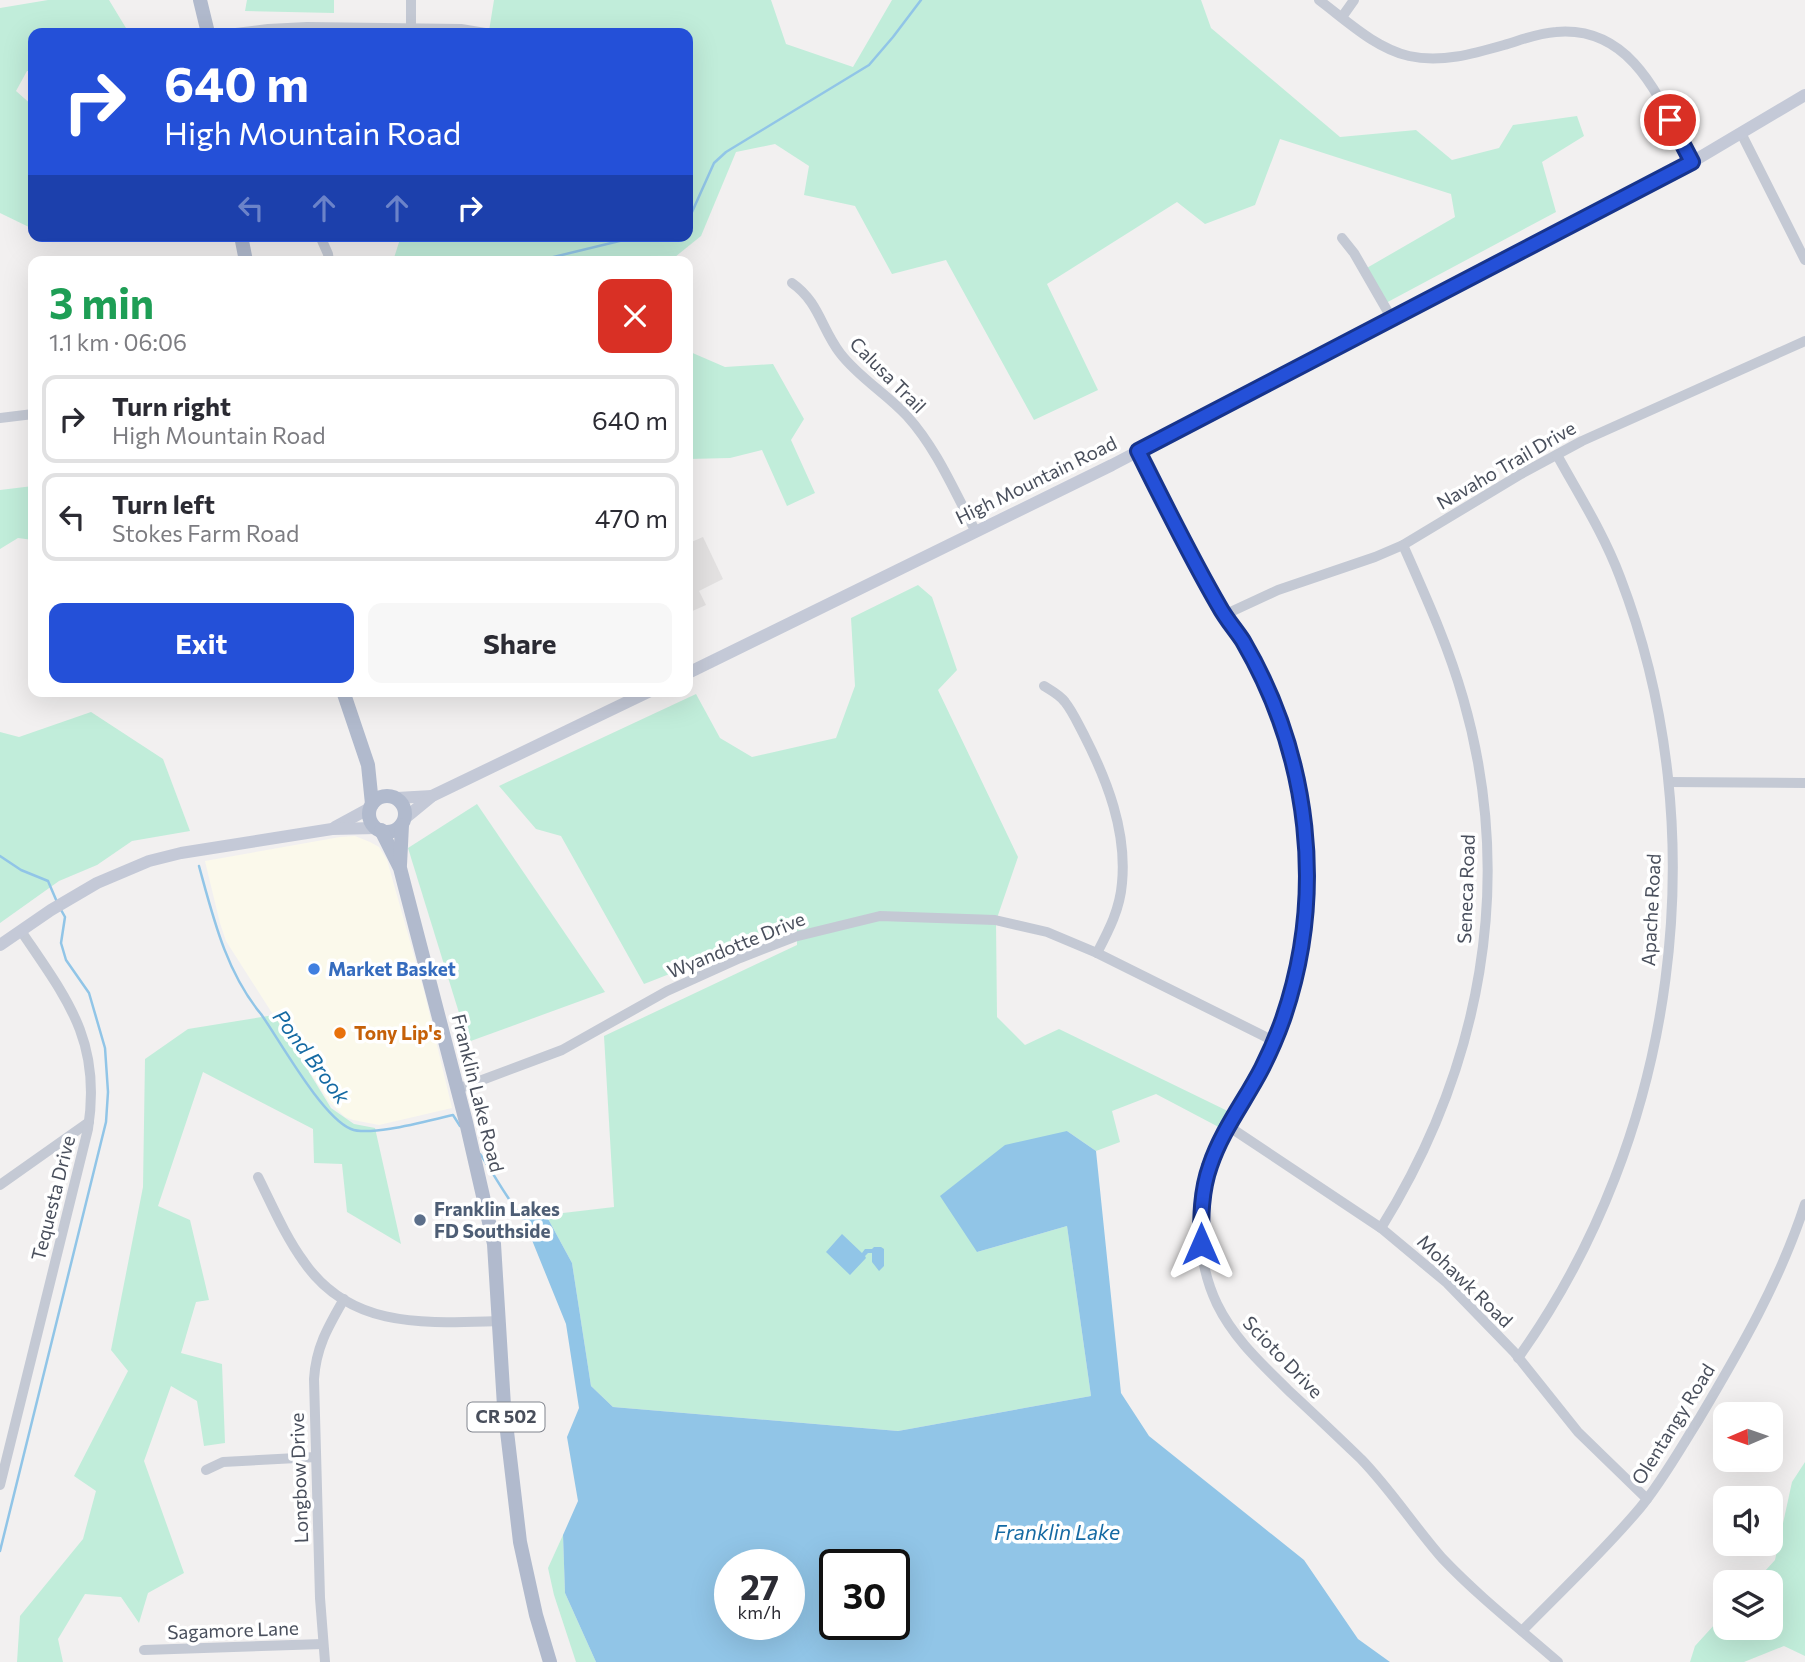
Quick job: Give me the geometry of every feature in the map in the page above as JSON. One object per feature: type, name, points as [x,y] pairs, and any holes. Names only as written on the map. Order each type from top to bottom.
[{"type":"main road","points":[[200,0],[207,28]]},
{"type":"main road","name":"High Mountain Road","points":[[693,671],[1138,451],[1692,162],[1805,95]]},
{"type":"main road","name":"CR 502","points":[[345,697],[368,765],[370,817],[379,829]]},
{"type":"main road","points":[[0,945],[97,883],[157,859],[331,829],[392,831],[432,796],[638,697]]},
{"type":"main road","name":"CR 502","points":[[368,765],[404,807],[403,822]]},
{"type":"main road","points":[[331,829],[371,806],[380,797],[432,796]]},
{"type":"main road","name":"Franklin Lake Road","points":[[400,867],[403,822]]},
{"type":"main road","name":"Franklin Lake Road","points":[[379,829],[400,867],[458,1088],[494,1244],[504,1406],[520,1542],[536,1615],[550,1662]]},
{"type":"street","points":[[411,0],[411,28]]},
{"type":"street","points":[[1319,0],[1379,44],[1393,51],[1424,58],[1455,58],[1556,32],[1600,38],[1628,55],[1647,77],[1692,162]]},
{"type":"street","points":[[1342,17],[1353,0]]},
{"type":"street","points":[[288,28],[340,28]]},
{"type":"street","points":[[1741,133],[1805,260]]},
{"type":"street","points":[[1342,238],[1354,253],[1392,319]]},
{"type":"street","name":"Calusa Trail","points":[[792,283],[804,291],[811,301],[828,335],[848,364],[894,402],[918,429],[976,532]]},
{"type":"street","name":"Navaho Trail Drive","points":[[1224,615],[1278,590],[1403,545],[1557,455],[1624,421],[1805,341]]},
{"type":"street","points":[[0,418],[28,415]]},
{"type":"street","name":"Scioto Drive","points":[[1138,451],[1266,689],[1293,762],[1303,811],[1307,872],[1304,932],[1291,991],[1274,1041],[1209,1167],[1201,1222],[1201,1244],[1206,1273],[1226,1320],[1248,1351],[1372,1471],[1461,1577],[1558,1662]]},
{"type":"street","name":"Apache Road","points":[[1518,1358],[1550,1310],[1586,1245],[1620,1166],[1646,1084],[1662,999],[1670,930],[1672,862],[1669,782],[1656,696],[1634,616],[1604,538],[1557,455]]},
{"type":"street","name":"Seneca Road","points":[[1381,1228],[1414,1172],[1454,1078],[1478,980],[1486,901],[1484,811],[1472,733],[1442,635],[1403,545]]},
{"type":"street","points":[[1044,686],[1059,695],[1074,715],[1105,780],[1117,820],[1122,846],[1122,886],[1114,920],[1097,953]]},
{"type":"street","points":[[1669,782],[1805,783]]},
{"type":"street","name":"Wyandotte Drive","points":[[458,1088],[562,1050],[667,991],[740,958],[794,937],[880,916],[995,920],[1047,932],[1097,953],[1274,1041]]},
{"type":"street","name":"Tequesta Drive","points":[[0,1485],[89,1122],[91,1082],[82,1033],[67,1000],[21,931]]},
{"type":"street","points":[[0,1185],[89,1122]]},
{"type":"street","name":"Mohawk Road","points":[[1228,1126],[1381,1228],[1447,1283],[1518,1358],[1578,1432],[1647,1499]]},
{"type":"street","points":[[258,1177],[293,1247],[305,1265],[344,1299],[366,1310],[409,1321],[499,1321]]},
{"type":"street","name":"Olentangy Road","points":[[1522,1631],[1621,1530],[1668,1469],[1747,1338],[1786,1255],[1805,1204]]},
{"type":"street","name":"Longbow Drive","points":[[325,1662],[314,1379],[315,1363],[325,1333],[344,1299]]},
{"type":"street","points":[[206,1470],[223,1462],[316,1457]]},
{"type":"street","name":"Sagamore Lane","points":[[144,1650],[323,1644]]},
{"type":"shaded area","points":[[703,537],[723,579],[699,591],[706,605],[693,611],[693,541]]},
{"type":"shaded area","points":[[355,836],[379,847],[387,860],[424,991],[452,1108],[379,1125],[345,1117],[329,1102],[226,941],[205,861]]},
{"type":"green space","points":[[48,0],[109,0],[126,28],[28,28],[28,71],[16,91],[28,102],[28,227],[0,213],[0,8]]},
{"type":"green space","points":[[247,0],[334,0],[334,13],[245,11]]},
{"type":"green space","points":[[494,0],[771,0],[786,44],[853,67],[892,0],[1201,0],[1211,28],[1340,137],[1416,130],[1452,160],[1499,148],[1513,125],[1577,116],[1584,136],[1542,162],[1556,212],[1384,304],[1365,269],[1455,217],[1451,194],[1280,139],[1255,205],[1205,224],[1177,202],[1047,284],[1098,390],[1034,420],[946,260],[892,274],[855,206],[804,195],[809,166],[775,144],[736,152],[701,236],[676,256],[395,256],[399,242],[693,242],[693,28],[489,28]]},
{"type":"green space","points":[[693,353],[725,367],[773,364],[804,419],[791,440],[815,493],[787,506],[762,450],[730,458],[693,459]]},
{"type":"green space","points":[[28,487],[28,539],[18,538],[0,549],[0,490]]},
{"type":"green space","points":[[918,585],[932,597],[957,670],[938,690],[1018,857],[996,921],[997,1017],[1025,1045],[1059,1029],[1240,1117],[1230,1133],[1156,1094],[1112,1111],[1120,1142],[1096,1151],[1067,1131],[977,1252],[1067,1226],[1091,1396],[898,1431],[613,1407],[591,1386],[572,1263],[546,1215],[614,1207],[604,1036],[797,945],[797,924],[644,984],[561,836],[536,829],[499,786],[696,694],[720,738],[752,757],[836,738],[855,686],[851,618]]},
{"type":"green space","points":[[91,712],[163,759],[190,831],[132,841],[97,865],[59,881],[0,923],[0,732],[19,737]]},
{"type":"green space","points":[[477,804],[605,992],[468,1042],[408,848]]},
{"type":"green space","points":[[274,1015],[331,1108],[354,1124],[375,1128],[401,1244],[347,1212],[342,1164],[314,1163],[313,1129],[203,1072],[158,1206],[190,1220],[209,1300],[196,1302],[181,1353],[222,1364],[225,1443],[204,1446],[197,1401],[171,1386],[144,1461],[184,1573],[148,1593],[139,1623],[121,1597],[85,1594],[58,1639],[63,1662],[17,1662],[20,1616],[83,1539],[96,1491],[74,1476],[128,1371],[111,1350],[143,1187],[145,1059],[188,1029]]},
{"type":"green space","points":[[1805,1462],[1805,1656],[1784,1646],[1744,1662],[1690,1662],[1695,1646],[1713,1626],[1713,1640],[1783,1640],[1783,1570],[1766,1570],[1776,1556],[1783,1556],[1783,1523],[1792,1482]]},
{"type":"green space","points":[[563,1535],[565,1593],[596,1662],[576,1662],[554,1595],[548,1568]]},
{"type":"water","name":"Franklin Lake","points":[[1067,1131],[1096,1151],[1121,1393],[1149,1436],[1304,1560],[1358,1639],[1390,1662],[596,1662],[565,1593],[563,1535],[578,1501],[567,1437],[579,1408],[566,1324],[523,1218],[546,1215],[572,1263],[591,1386],[613,1407],[898,1431],[1091,1396],[1067,1226],[977,1252],[940,1196],[1005,1145]]},
{"type":"water","points":[[842,1234],[862,1253],[865,1249],[874,1247],[884,1249],[884,1266],[879,1271],[872,1262],[872,1253],[868,1253],[850,1275],[826,1252]]},
{"type":"waterway","points":[[693,210],[714,163],[726,152],[869,65],[921,0]]},
{"type":"waterway","points":[[558,256],[615,242]]},
{"type":"waterway","points":[[0,856],[21,870],[48,881],[57,902]]},
{"type":"waterway","name":"Pond Brook","points":[[199,866],[222,943],[239,980],[302,1077],[327,1110],[340,1122],[360,1131],[400,1127],[453,1115],[460,1126]]},
{"type":"waterway","points":[[0,1551],[106,1122],[108,1092],[105,1048],[89,993],[66,960],[61,943],[65,917],[60,908]]},
{"type":"waterway","name":"Pond Brook","points":[[480,1154],[523,1218]]},
{"type":"place","name":"Market Basket","points":[[314,969]]},
{"type":"place","name":"Tony Lip's","points":[[340,1033]]},
{"type":"place","name":"Franklin Lakes FD Southside","points":[[420,1220]]},
{"type":"route","points":[[1201,1244],[1202,1205],[1209,1167],[1218,1144],[1261,1069],[1291,991],[1304,932],[1307,902],[1306,841],[1294,767],[1269,696],[1242,641],[1219,607],[1176,527],[1138,451],[1692,162],[1670,120]]}]
